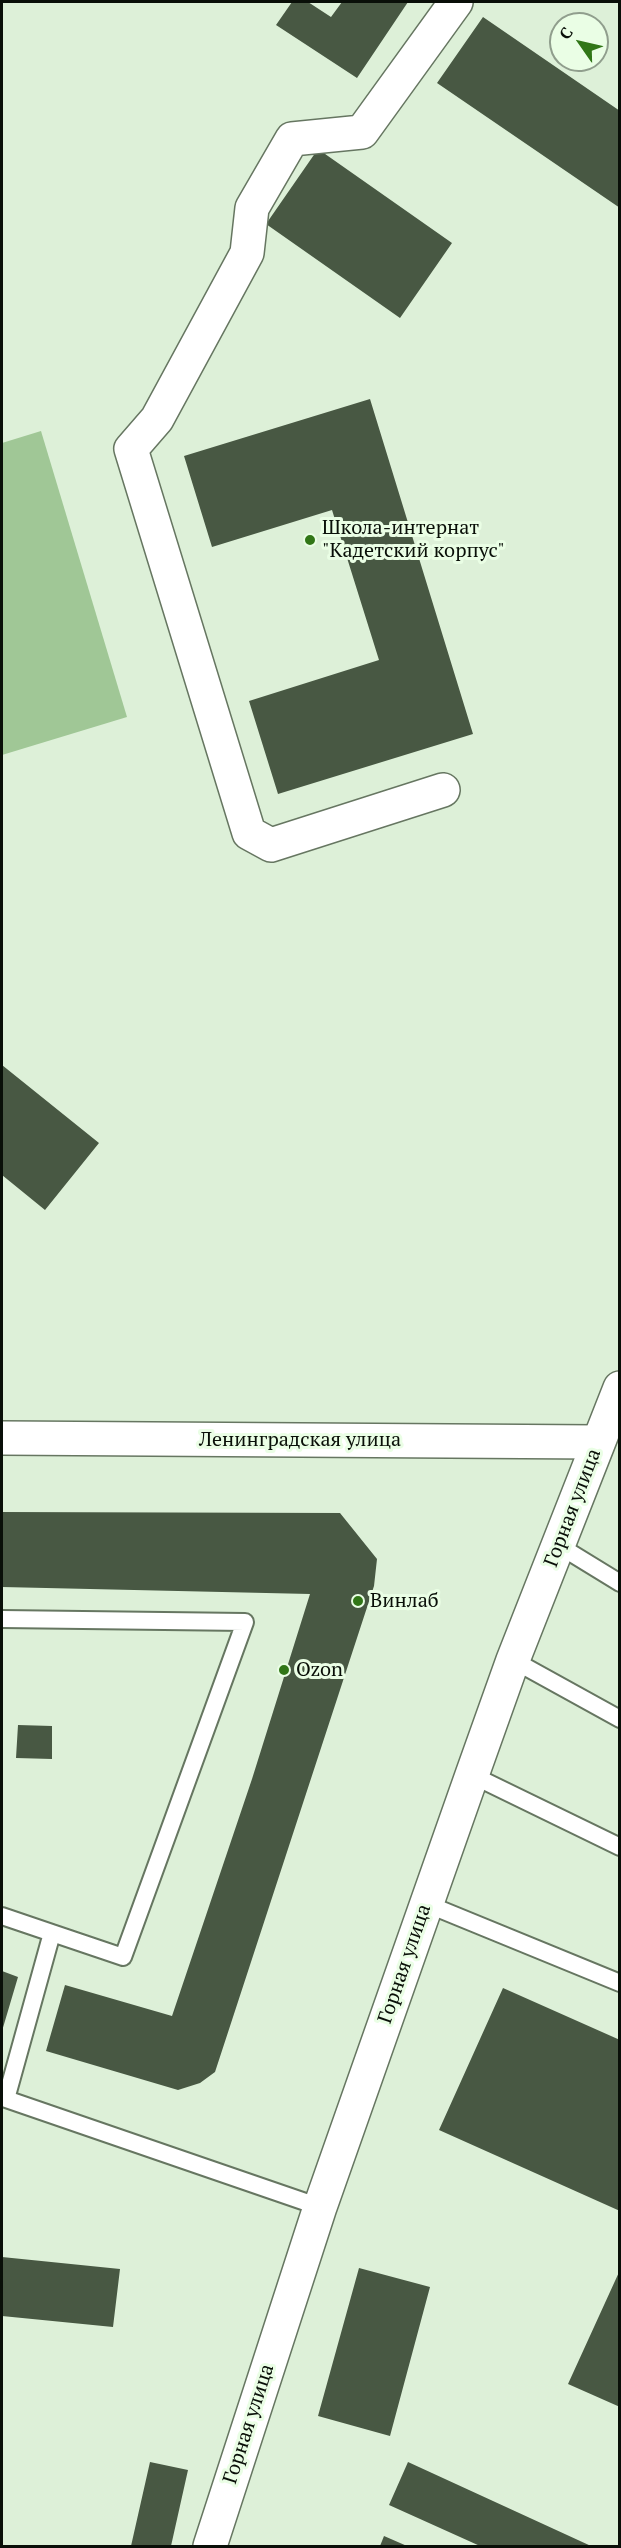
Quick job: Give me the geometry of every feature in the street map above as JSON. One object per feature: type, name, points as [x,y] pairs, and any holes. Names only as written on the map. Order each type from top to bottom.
[{"type":"street","points":[[443,790],[271,845],[249,833],[131,449],[157,419],[247,253],[252,208],[292,139],[362,132],[456,2]]},
{"type":"street","name":"Горная улица","points":[[210,2547],[320,2207],[426,1904],[513,1660],[620,1388]]},
{"type":"street","name":"Ленинградская улица","points":[[2,1438],[598,1442]]},
{"type":"lane","points":[[558,1545],[620,1583]]},
{"type":"lane","points":[[2,1619],[246,1622],[123,1957],[2,1916]]},
{"type":"lane","points":[[513,1660],[620,1719]]},
{"type":"lane","points":[[472,1775],[620,1847]]},
{"type":"lane","points":[[426,1904],[620,1983]]},
{"type":"lane","points":[[52,1933],[6,2099],[320,2207]]},
{"type":"green space","points":[[41,431],[127,717],[2,755],[2,443]]},
{"type":"building","points":[[292,2],[308,2],[331,17],[342,2],[408,2],[357,78],[276,25]]},
{"type":"building","points":[[483,17],[549,62],[549,72],[563,72],[620,111],[620,208],[437,83]]},
{"type":"building","points":[[318,149],[452,243],[400,318],[266,224]]},
{"type":"building","points":[[370,399],[473,734],[278,794],[249,701],[379,660],[332,510],[212,547],[184,456]]},
{"type":"building","points":[[2,1065],[99,1143],[45,1210],[2,1175]]},
{"type":"building","points":[[2,1512],[340,1513],[377,1559],[374,1586],[215,2072],[200,2083],[178,2090],[46,2051],[65,1985],[172,2016],[252,1779],[310,1594],[2,1587]]},
{"type":"building","points":[[18,1725],[52,1726],[52,1759],[16,1758]]},
{"type":"building","points":[[2,1971],[18,1977],[2,2031]]},
{"type":"building","points":[[503,1988],[620,2040],[620,2211],[439,2130]]},
{"type":"building","points":[[2,2257],[120,2269],[113,2327],[2,2316]]},
{"type":"building","points":[[359,2268],[430,2287],[390,2436],[318,2416]]},
{"type":"building","points":[[620,2270],[620,2407],[568,2384]]},
{"type":"building","points":[[150,2462],[188,2470],[171,2546],[131,2546]]},
{"type":"building","points":[[408,2462],[591,2546],[480,2546],[389,2505]]},
{"type":"building","points":[[384,2536],[407,2546],[380,2546]]},
{"type":"place","name":"Школа-интернат \"Кадетский корпус\"","points":[[310,540]]},
{"type":"place","name":"Винлаб","points":[[358,1601]]},
{"type":"place","name":"Ozon","points":[[284,1670]]}]
